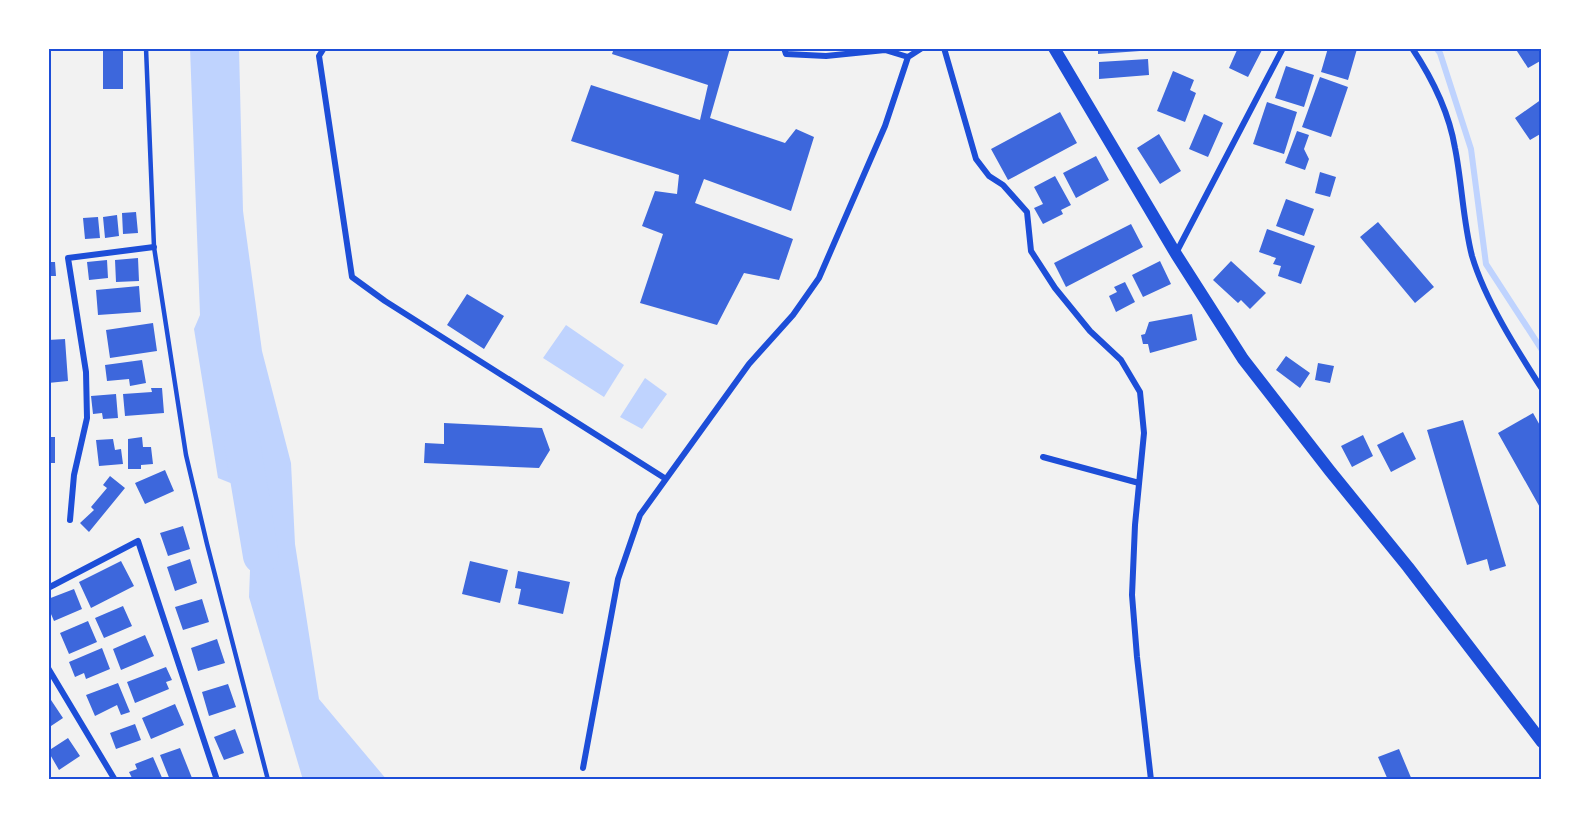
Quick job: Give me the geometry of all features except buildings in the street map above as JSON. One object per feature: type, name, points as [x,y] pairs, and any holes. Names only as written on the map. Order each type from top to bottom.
[{"type":"main road","points":[[1054,48],[1176,254],[1256,376],[1408,567],[1542,741]]},
{"type":"street","points":[[324,48],[319,56],[352,277],[385,301],[666,478]]},
{"type":"street","points":[[784,48],[786,54],[826,56],[885,50],[908,57]]},
{"type":"street","points":[[584,768],[618,579],[640,515],[749,364],[792,315],[819,278],[885,126],[908,57],[922,48]]},
{"type":"street","points":[[944,48],[976,159],[989,176],[1003,185],[1027,212],[1031,251],[1055,288],[1090,331],[1120,360],[1140,392],[1144,434],[1132,595],[1151,780]]},
{"type":"street","points":[[1176,254],[1283,48]]},
{"type":"street","points":[[1412,48],[1426,68],[1444,107],[1455,145],[1472,253],[1480,282],[1542,389]]},
{"type":"street","points":[[70,520],[74,475],[87,418],[86,372],[68,258],[154,247]]},
{"type":"street","points":[[1043,457],[1139,483]]},
{"type":"street","points":[[48,588],[138,541],[217,780]]},
{"type":"street","points":[[48,668],[115,780]]},
{"type":"lane","points":[[146,48],[154,247],[186,455],[268,780]]},
{"type":"water","points":[[190,48],[239,48],[243,211],[262,351],[291,463],[295,544],[319,699],[387,780],[303,780],[249,597],[253,492],[218,478],[194,329],[200,315]]},
{"type":"water","points":[[566,325],[624,365],[604,397],[543,358]]},
{"type":"water","points":[[645,378],[667,394],[642,429],[620,417]]},
{"type":"waterway","points":[[1436,48],[1440,53],[1471,149],[1486,264],[1542,350]]},
{"type":"waterway","points":[[242,442],[261,556]]}]
